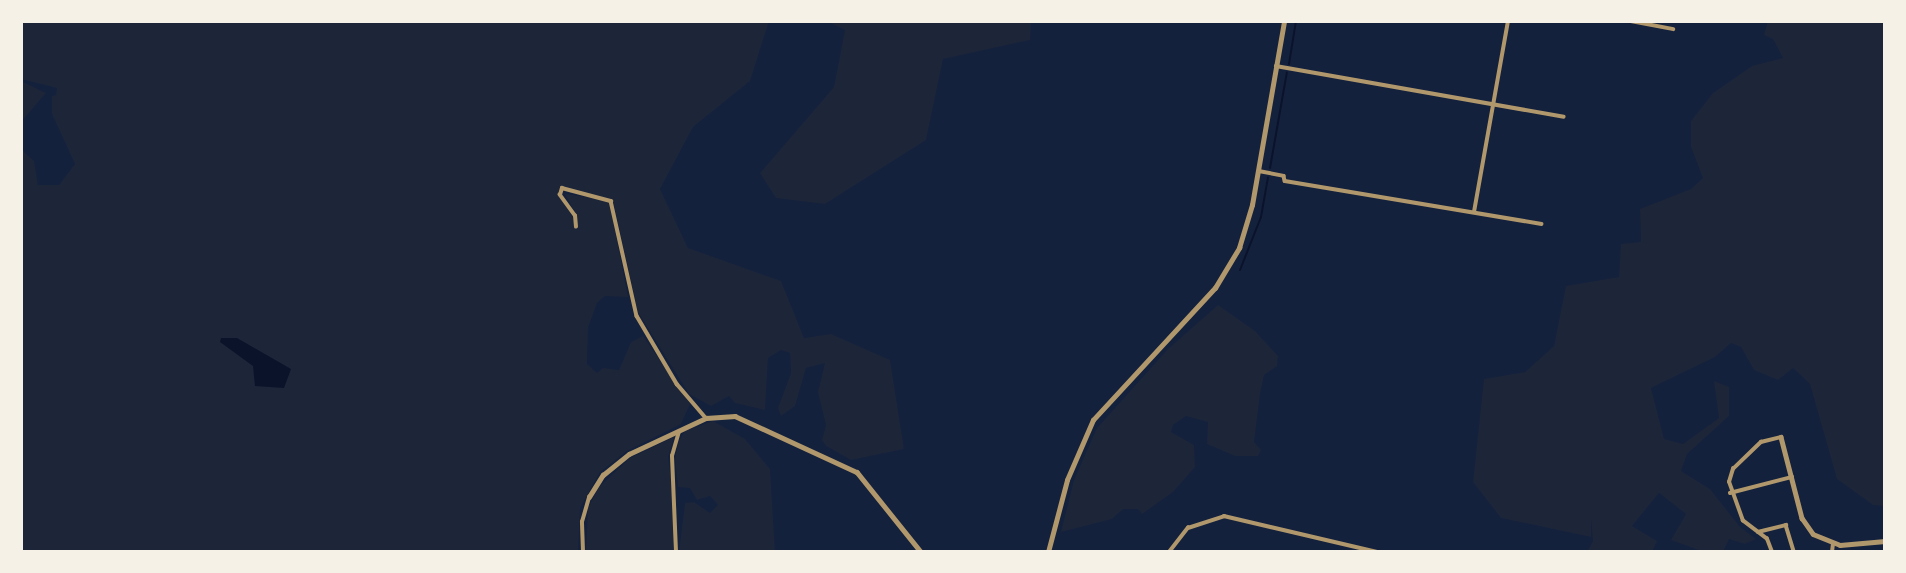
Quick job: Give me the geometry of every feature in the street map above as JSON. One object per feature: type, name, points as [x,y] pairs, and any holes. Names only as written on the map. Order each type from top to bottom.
[{"type":"street","points":[[1048,552],[1066,480],[1093,420],[1215,288],[1239,248],[1258,171],[1284,21]]},
{"type":"street","points":[[1474,212],[1508,21]]},
{"type":"street","points":[[1631,21],[1673,29]]},
{"type":"street","points":[[1276,66],[1564,117]]},
{"type":"street","points":[[1258,171],[1284,176],[1285,181],[1541,224]]},
{"type":"street","points":[[576,227],[575,216],[560,195],[562,188],[610,198],[637,316],[677,384],[706,418]]},
{"type":"street","points":[[583,552],[582,522],[589,496],[615,464],[706,418],[744,419],[847,466],[870,485],[900,531],[921,552]]},
{"type":"street","points":[[676,552],[672,456],[680,430]]},
{"type":"street","points":[[1772,552],[1758,533],[1743,521],[1730,493],[1730,478],[1737,465],[1761,442],[1781,437],[1806,526],[1833,544],[1885,541]]},
{"type":"street","points":[[1730,493],[1792,477]]},
{"type":"street","points":[[1169,552],[1188,528],[1224,516],[1377,552]]},
{"type":"street","points":[[1758,533],[1786,525],[1794,552]]},
{"type":"street","points":[[1832,552],[1833,544]]},
{"type":"shaded area","points":[[21,21],[769,21],[750,81],[693,127],[660,189],[688,248],[781,281],[804,338],[831,334],[890,360],[904,449],[851,460],[826,446],[822,440],[826,425],[818,392],[825,363],[806,368],[795,406],[781,416],[778,408],[791,373],[790,353],[781,350],[768,358],[765,410],[735,403],[729,396],[711,406],[689,394],[638,312],[613,200],[563,186],[558,193],[573,218],[577,216],[565,194],[609,200],[628,297],[605,296],[597,303],[588,328],[587,364],[597,373],[603,368],[619,370],[631,342],[643,336],[690,404],[681,424],[627,451],[600,472],[580,508],[578,552],[21,552],[21,149],[34,161],[38,185],[59,185],[75,164],[52,114],[52,96],[56,95],[57,88],[21,79]]},
{"type":"shaded area","points":[[827,21],[1031,21],[1030,40],[943,59],[926,140],[825,204],[776,198],[760,173],[834,87],[845,30]]},
{"type":"shaded area","points":[[1768,21],[1885,21],[1885,506],[1873,505],[1837,479],[1810,384],[1793,368],[1778,380],[1754,370],[1741,347],[1731,343],[1715,357],[1651,388],[1664,439],[1683,444],[1719,418],[1714,381],[1729,387],[1729,416],[1687,454],[1681,471],[1710,489],[1740,527],[1756,539],[1745,544],[1729,539],[1723,552],[1704,552],[1671,540],[1686,514],[1659,493],[1632,526],[1657,541],[1652,552],[1587,552],[1593,541],[1591,518],[1591,537],[1501,518],[1473,482],[1484,379],[1525,372],[1554,346],[1566,286],[1619,277],[1621,244],[1641,242],[1640,209],[1691,189],[1703,178],[1691,147],[1691,121],[1713,93],[1752,66],[1783,58],[1773,39],[1764,35]]},
{"type":"shaded area","points":[[21,81],[46,93],[21,122]]},
{"type":"shaded area","points":[[1218,305],[1255,331],[1278,356],[1277,366],[1264,375],[1260,394],[1254,442],[1261,450],[1258,456],[1235,456],[1207,444],[1208,422],[1186,416],[1173,425],[1171,432],[1194,445],[1195,467],[1173,492],[1142,514],[1138,509],[1123,509],[1112,519],[1061,532],[1074,480],[1097,428],[1168,349]]},
{"type":"shaded area","points":[[221,338],[237,338],[291,369],[284,388],[255,386],[253,366],[220,342]]},
{"type":"shaded area","points":[[713,421],[745,439],[770,469],[775,552],[679,552],[685,503],[694,502],[710,513],[718,505],[710,496],[697,500],[690,488],[678,487],[675,458],[679,441],[685,431]]},
{"type":"shaded area","points":[[674,437],[668,457],[675,514],[673,552],[586,552],[588,508],[599,487],[630,458]]},
{"type":"waterway","points":[[1289,64],[1296,21]]},
{"type":"waterway","points":[[1270,168],[1287,72]]},
{"type":"waterway","points":[[1240,270],[1261,217],[1268,178]]}]
